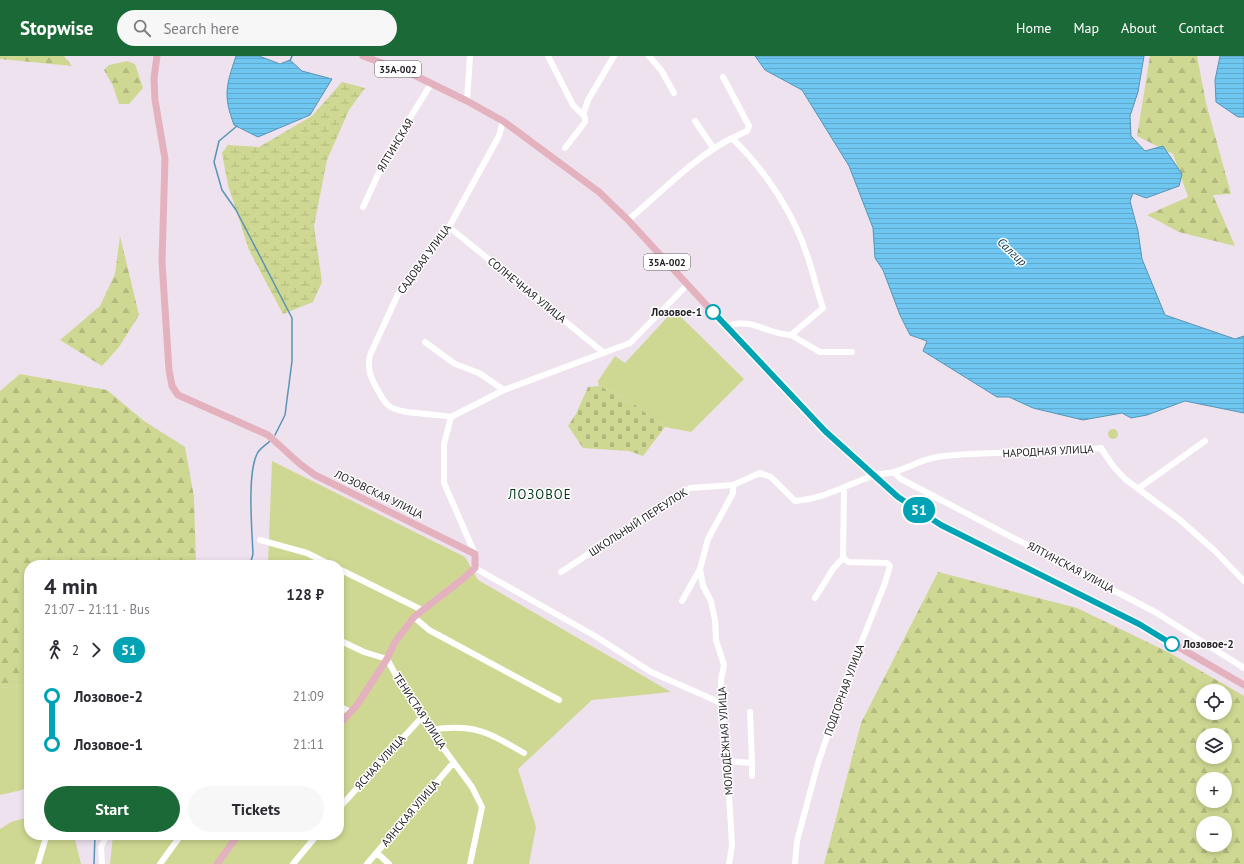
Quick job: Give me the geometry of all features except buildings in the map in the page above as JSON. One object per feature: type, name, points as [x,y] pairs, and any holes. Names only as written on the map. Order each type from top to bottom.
[{"type":"main road","name":"ЛОЗОВСКАЯ УЛИЦА","points":[[157,56],[154,78],[155,100],[165,158],[162,262],[169,370],[172,386],[178,395],[268,436],[315,475],[475,554]]},
{"type":"main road","name":"35А-002","points":[[363,56],[432,84],[503,121],[599,192],[628,220],[825,431],[898,497],[941,525],[1139,624],[1244,685]]},
{"type":"main road","points":[[344,719],[387,659],[395,642],[414,617],[475,568],[475,554]]},
{"type":"main road","points":[[217,864],[234,840]]},
{"type":"street","points":[[467,101],[470,56]]},
{"type":"street","points":[[548,56],[573,105],[583,115],[586,122],[566,148]]},
{"type":"street","points":[[583,115],[588,100],[614,56]]},
{"type":"street","points":[[649,56],[661,70],[674,93]]},
{"type":"street","points":[[628,220],[677,177],[714,149],[747,131],[749,126],[723,77]]},
{"type":"street","name":"ЯЛТИНСКАЯ","points":[[362,207],[388,153],[432,84]]},
{"type":"street","name":"САДОВАЯ УЛИЦА","points":[[451,417],[400,410],[389,407],[371,378],[368,362],[398,294],[450,227],[499,136],[503,121]]},
{"type":"street","points":[[695,121],[714,149]]},
{"type":"street","points":[[732,138],[776,190],[791,216],[808,258],[823,308],[791,335]]},
{"type":"street","name":"СОЛНЕЧНАЯ УЛИЦА","points":[[450,227],[604,353]]},
{"type":"street","points":[[475,554],[444,483],[444,444],[451,417],[504,390],[630,343],[688,284]]},
{"type":"street","points":[[726,326],[737,322],[759,326],[780,334],[791,335],[820,352],[852,352]]},
{"type":"street","points":[[425,342],[455,364],[479,373],[504,390]]},
{"type":"street","points":[[1139,488],[1205,441]]},
{"type":"street","name":"НАРОДНАЯ УЛИЦА","points":[[766,474],[795,501],[814,499],[874,475],[894,472],[936,457],[974,454],[1075,452],[1101,448],[1113,466],[1126,479],[1203,540],[1244,581]]},
{"type":"street","name":"ЯЛТИНСКАЯ УЛИЦА","points":[[894,472],[901,479],[1156,612],[1244,668]]},
{"type":"street","name":"ШКОЛЬНЫЙ ПЕРЕУЛОК","points":[[561,572],[690,488],[733,485],[760,473],[766,474]]},
{"type":"street","name":"МОЛОДЁЖНАЯ УЛИЦА","points":[[729,864],[732,845],[727,761],[721,703],[721,680],[724,665],[716,640],[715,620],[710,601],[703,586],[700,569],[708,540],[733,493],[733,485]]},
{"type":"street","points":[[815,598],[833,569],[842,558],[844,488]]},
{"type":"street","points":[[260,540],[301,551],[320,560]]},
{"type":"street","name":"ПОДГОРНАЯ УЛИЦА","points":[[795,864],[797,841],[818,763],[848,676],[885,583],[890,566],[887,563],[849,562],[842,558]]},
{"type":"street","points":[[475,568],[595,636],[651,672],[721,703]]},
{"type":"street","points":[[682,601],[700,569]]},
{"type":"street","points":[[344,571],[422,610]]},
{"type":"street","points":[[414,617],[429,630],[559,700]]},
{"type":"street","points":[[344,642],[364,652],[387,659]]},
{"type":"street","name":"ТЕНИСТАЯ УЛИЦА","points":[[387,659],[430,730],[472,787],[482,807],[470,864]]},
{"type":"street","points":[[344,709],[350,712]]},
{"type":"street","points":[[750,712],[752,776]]},
{"type":"street","name":"ЯСНАЯ УЛИЦА","points":[[344,803],[422,717]]},
{"type":"street","points":[[430,730],[451,726],[475,728],[495,736],[524,753]]},
{"type":"street","points":[[727,761],[752,763]]},
{"type":"street","name":"АЯНСКАЯ УЛИЦА","points":[[367,864],[453,763]]},
{"type":"street","points":[[38,864],[45,840]]},
{"type":"street","points":[[102,864],[102,848],[105,840]]},
{"type":"street","points":[[160,864],[177,840]]},
{"type":"street","points":[[293,864],[313,840]]},
{"type":"street","points":[[376,853],[389,864]]},
{"type":"green space","points":[[0,56],[64,56],[72,66],[0,59]]},
{"type":"green space","points":[[1150,56],[1197,56],[1206,103],[1231,194],[1213,195],[1235,246],[1179,232],[1147,215],[1188,197],[1173,154],[1137,136]]},
{"type":"green space","points":[[127,61],[135,64],[143,88],[129,104],[119,104],[113,86],[104,70],[109,65]]},
{"type":"green space","points":[[342,82],[365,88],[349,110],[327,160],[314,226],[322,282],[313,302],[283,314],[249,250],[228,185],[222,153],[228,145],[259,147],[312,116]]},
{"type":"green space","points":[[120,236],[139,315],[119,347],[102,366],[60,340],[100,306],[115,274]]},
{"type":"green space","points":[[674,310],[744,379],[691,432],[665,427],[624,397],[599,386],[598,381],[615,356],[625,363]]},
{"type":"green space","points":[[20,374],[107,390],[144,421],[185,447],[194,497],[196,560],[24,560],[24,686],[0,688],[0,391]]},
{"type":"green space","points":[[599,386],[624,397],[665,427],[643,456],[629,451],[583,448],[568,426],[576,414],[588,387]]},
{"type":"green space","points":[[1111,429],[1115,429],[1118,434],[1115,439],[1111,439],[1108,436],[1108,432]]},
{"type":"green space","points":[[272,461],[465,557],[478,580],[671,692],[592,700],[518,769],[536,827],[529,864],[110,864],[112,840],[344,840],[344,560],[268,560]]},
{"type":"green space","points":[[938,572],[1077,608],[1170,653],[1223,684],[1196,684],[1196,720],[1232,720],[1232,689],[1244,696],[1244,864],[824,864],[861,723]]},
{"type":"green space","points":[[24,686],[24,789],[0,795],[0,688]]},
{"type":"green space","points":[[24,818],[24,840],[75,840],[81,864],[0,864],[0,829],[11,822]]},
{"type":"water","points":[[236,56],[259,56],[280,64],[290,60],[302,71],[332,79],[310,115],[258,137],[234,125],[228,106],[228,83]]},
{"type":"water","name":"Салгир","points":[[755,56],[1144,56],[1138,92],[1130,116],[1131,136],[1145,151],[1163,146],[1182,174],[1179,186],[1146,198],[1133,193],[1130,201],[1138,231],[1142,259],[1165,315],[1235,339],[1244,336],[1244,413],[1185,401],[1147,415],[1131,418],[1122,413],[1083,420],[1033,408],[1009,397],[997,397],[923,351],[927,341],[910,335],[900,315],[883,270],[875,258],[873,228],[849,166],[802,90],[765,70]]},
{"type":"water","points":[[1220,56],[1244,56],[1244,117],[1238,117],[1216,102],[1215,80]]},
{"type":"waterway","points":[[290,61],[292,56]]},
{"type":"waterway","points":[[237,126],[219,141],[214,162],[222,190],[236,210],[292,318],[292,361],[285,415],[275,435]]},
{"type":"waterway","points":[[251,560],[253,554],[251,502],[252,475],[258,452],[270,441]]},
{"type":"waterway","points":[[94,864],[95,840]]},
{"type":"bus line","name":"51","points":[[713,312],[825,431],[855,460],[898,497],[941,525],[1139,624],[1172,644]]},
{"type":"place","name":"Лозовое-1","points":[[713,312]]},
{"type":"place","name":"Лозовое-2","points":[[1172,644]]},
{"type":"district","name":"ЛОЗОВОЕ","points":[[540,494]]}]
